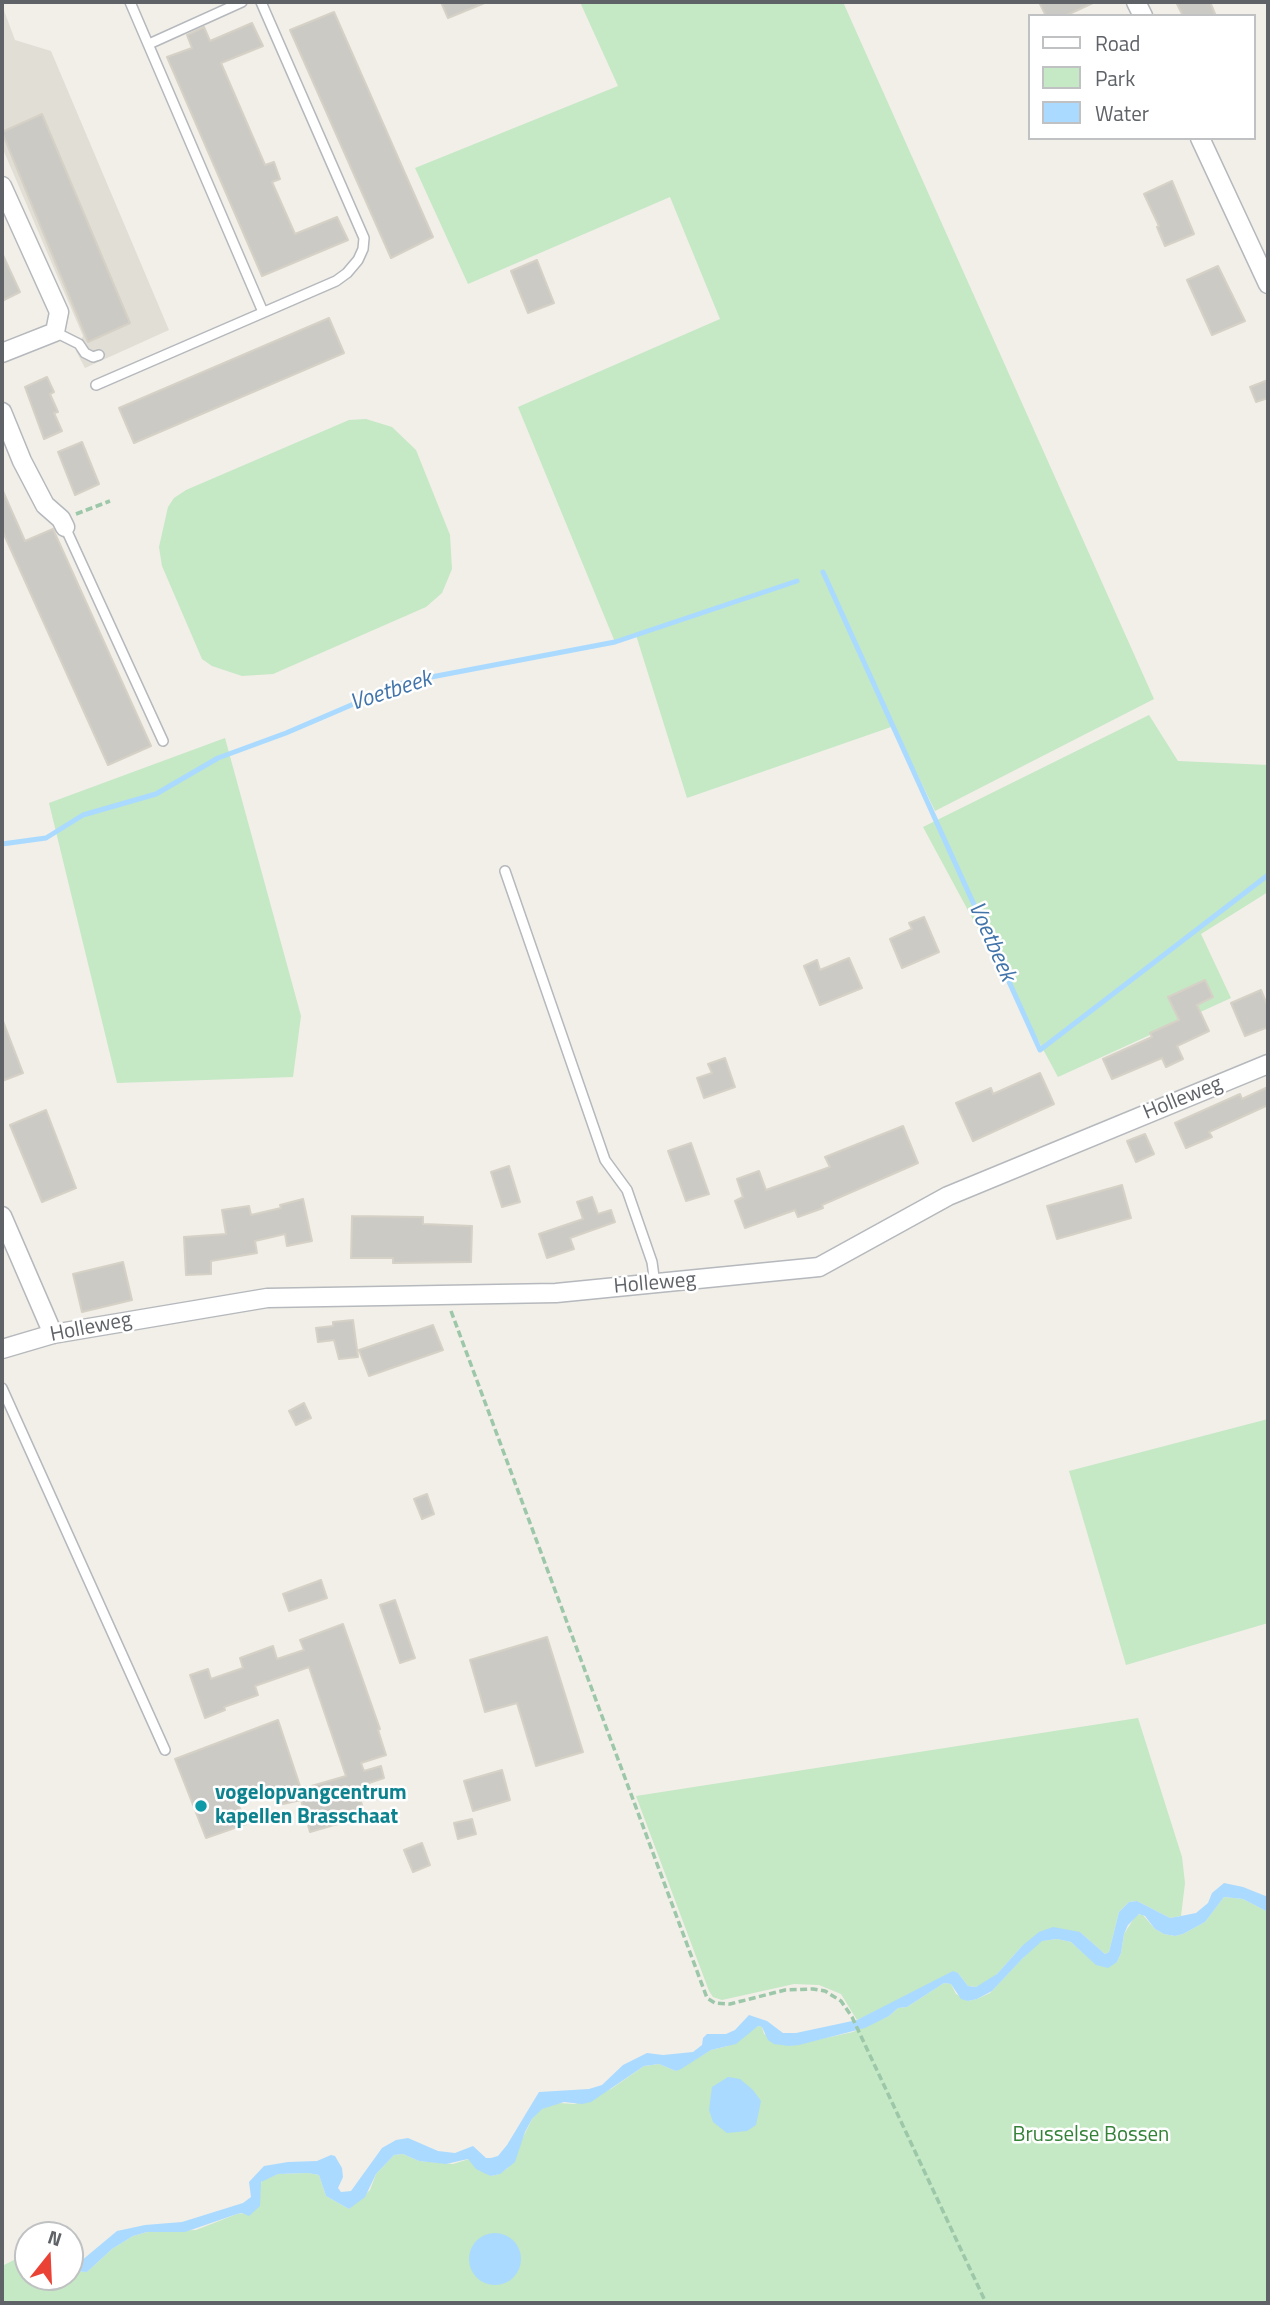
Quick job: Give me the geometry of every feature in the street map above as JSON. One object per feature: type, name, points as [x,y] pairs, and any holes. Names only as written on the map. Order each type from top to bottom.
[{"type":"street","points":[[1201,140],[1268,284]]},
{"type":"street","points":[[2,186],[59,312],[55,332],[2,353]]},
{"type":"street","points":[[2,412],[22,461],[45,505],[63,523]]},
{"type":"street","name":"Holleweg","points":[[2,1349],[53,1334],[267,1298],[556,1293],[819,1267],[948,1196],[1268,1064]]},
{"type":"street","points":[[2,1216],[53,1334]]},
{"type":"lane","points":[[130,2],[263,312]]},
{"type":"lane","points":[[149,44],[242,2]]},
{"type":"lane","points":[[96,385],[336,281],[358,260],[363,249],[364,237],[261,2]]},
{"type":"lane","points":[[55,332],[79,344],[85,354],[93,357],[99,355]]},
{"type":"lane","points":[[63,523],[163,741]]},
{"type":"lane","points":[[505,870],[605,1160],[627,1190],[652,1262],[655,1284]]},
{"type":"lane","points":[[2,1388],[165,1750]]},
{"type":"path","points":[[63,523],[110,501]]},
{"type":"path","points":[[445,1296],[707,1998],[715,2003],[730,2004],[785,1990],[813,1989],[836,1996],[852,2017],[986,2303]]},
{"type":"shaded area","points":[[2,5],[15,40],[51,51],[169,330],[85,368],[76,351],[83,336],[2,147]]},
{"type":"green space","points":[[580,2],[843,2],[1154,699],[935,811],[894,726],[687,798],[636,635],[615,642],[518,407],[720,319],[670,197],[468,284],[415,168],[618,86]]},
{"type":"green space","points":[[366,419],[392,427],[416,450],[450,535],[452,569],[442,593],[426,607],[273,674],[242,676],[212,666],[202,659],[162,566],[159,547],[168,507],[174,498],[186,490],[349,420]]},
{"type":"green space","points":[[1149,715],[1178,761],[1268,765],[1268,892],[1201,934],[1231,998],[1058,1077],[923,827]]},
{"type":"green space","points":[[225,738],[301,1016],[293,1077],[117,1083],[49,803]]},
{"type":"green space","points":[[1268,1419],[1268,1623],[1126,1665],[1069,1471]]},
{"type":"green space","points":[[1138,1718],[1182,1857],[1185,1883],[1181,1916],[1170,1918],[1137,1901],[1129,1902],[1119,1912],[1109,1952],[1105,1954],[1080,1932],[1022,1946],[988,1982],[976,1987],[968,1986],[958,1973],[857,2020],[841,1994],[819,1985],[794,1984],[722,2000],[713,1997],[709,1991],[636,1796]]},
{"type":"green space","name":"Brusselse Bossen","points":[[1224,1897],[1243,1899],[1268,1912],[1268,2303],[2,2303],[2,2266],[14,2260],[14,2291],[84,2291],[84,2272],[133,2236],[147,2232],[196,2230],[245,2213],[259,2204],[260,2184],[263,2180],[278,2174],[319,2175],[326,2196],[349,2209],[370,2190],[376,2174],[394,2155],[403,2154],[419,2161],[453,2164],[469,2159],[491,2176],[499,2174],[508,2168],[532,2119],[541,2109],[558,2103],[575,2104],[611,2089],[644,2066],[659,2064],[676,2071],[711,2050],[728,2046],[758,2026],[762,2027],[764,2034],[789,2046],[853,2032],[889,2016],[898,2008],[907,2007],[944,1983],[951,1984],[956,1994],[968,2001],[977,1999],[990,1993],[1035,1945],[1042,1941],[1057,1939],[1071,1942],[1097,1965],[1117,1962],[1124,1934],[1136,1915],[1142,1914],[1155,1929],[1175,1936],[1205,1922]]},
{"type":"water","points":[[1224,1883],[1243,1887],[1268,1897],[1268,1912],[1243,1899],[1224,1897],[1205,1922],[1175,1936],[1155,1929],[1145,1916],[1139,1914],[1128,1925],[1117,1962],[1108,1968],[1096,1965],[1071,1942],[1057,1939],[1042,1941],[992,1991],[977,1999],[961,1999],[951,1984],[944,1983],[907,2007],[898,2008],[889,2016],[865,2028],[799,2045],[774,2044],[768,2040],[762,2027],[758,2026],[736,2044],[711,2050],[676,2071],[659,2064],[644,2066],[591,2102],[564,2102],[542,2109],[525,2132],[515,2162],[500,2174],[491,2176],[484,2173],[476,2169],[468,2159],[446,2164],[419,2161],[403,2154],[394,2155],[376,2174],[365,2197],[349,2209],[326,2196],[319,2175],[278,2174],[261,2182],[260,2206],[249,2216],[237,2214],[185,2232],[147,2232],[133,2236],[84,2272],[84,2258],[117,2231],[145,2225],[182,2222],[243,2203],[251,2197],[249,2182],[264,2166],[317,2161],[335,2156],[342,2168],[343,2177],[338,2188],[341,2192],[351,2191],[382,2148],[396,2140],[408,2138],[438,2151],[455,2153],[473,2146],[486,2158],[498,2156],[539,2092],[589,2089],[602,2085],[623,2065],[647,2053],[663,2055],[693,2052],[702,2045],[707,2034],[726,2034],[735,2030],[749,2015],[767,2021],[783,2033],[796,2033],[857,2020],[953,1971],[958,1973],[968,1986],[976,1987],[997,1974],[1022,1946],[1039,1932],[1053,1927],[1080,1932],[1105,1954],[1109,1952],[1119,1912],[1129,1902],[1137,1901],[1170,1918],[1196,1913],[1208,1903],[1212,1893]]},
{"type":"water","points":[[728,2077],[740,2079],[761,2101],[756,2125],[747,2131],[727,2133],[713,2122],[709,2110],[712,2087]]},
{"type":"water","points":[[495,2233],[514,2240],[521,2259],[514,2278],[495,2285],[476,2278],[469,2259],[476,2240]]},
{"type":"building","points":[[441,2],[487,2],[448,18]]},
{"type":"building","points":[[1039,2],[1095,2],[1069,14],[1045,14]]},
{"type":"building","points":[[1176,2],[1210,2],[1215,14],[1182,14]]},
{"type":"building","points":[[334,12],[433,237],[391,258],[290,30]]},
{"type":"building","points":[[252,23],[263,46],[221,63],[265,165],[274,162],[280,179],[272,182],[295,234],[337,217],[348,240],[262,276],[167,57],[192,48],[187,35],[204,27],[210,41]]},
{"type":"building","points":[[42,114],[130,323],[88,342],[2,132]]},
{"type":"building","points":[[1172,181],[1194,234],[1165,246],[1144,194]]},
{"type":"building","points":[[2,253],[20,292],[2,301]]},
{"type":"building","points":[[537,260],[554,303],[528,313],[511,271]]},
{"type":"building","points":[[1218,266],[1245,321],[1212,335],[1187,280]]},
{"type":"building","points":[[329,318],[344,353],[134,443],[119,408]]},
{"type":"building","points":[[47,377],[54,392],[50,394],[58,412],[54,413],[62,431],[44,439],[25,387]]},
{"type":"building","points":[[1268,380],[1268,398],[1256,402],[1250,387]]},
{"type":"building","points":[[82,442],[99,484],[75,495],[58,452]]},
{"type":"building","points":[[2,489],[25,541],[53,529],[151,746],[108,765],[2,530]]},
{"type":"building","points":[[924,917],[939,952],[902,968],[890,939],[912,929],[909,923]]},
{"type":"building","points":[[849,958],[862,988],[820,1005],[804,966],[817,960],[820,970]]},
{"type":"building","points":[[1205,980],[1213,997],[1197,1005],[1209,1031],[1177,1046],[1183,1059],[1166,1067],[1162,1058],[1112,1079],[1103,1059],[1152,1037],[1150,1033],[1179,1020],[1168,997]]},
{"type":"building","points":[[1261,990],[1268,1007],[1268,1027],[1245,1036],[1231,1003]]},
{"type":"building","points":[[2,1021],[23,1073],[2,1081]]},
{"type":"building","points":[[725,1058],[735,1087],[704,1098],[697,1078],[712,1073],[708,1064]]},
{"type":"building","points":[[1040,1073],[1054,1104],[973,1141],[956,1103],[991,1088],[993,1094]]},
{"type":"building","points":[[1268,1087],[1268,1105],[1209,1132],[1212,1137],[1186,1148],[1175,1123],[1240,1094],[1242,1099]]},
{"type":"building","points":[[46,1110],[76,1188],[42,1202],[10,1125]]},
{"type":"building","points":[[903,1126],[918,1163],[822,1205],[823,1208],[798,1217],[795,1210],[745,1228],[735,1201],[743,1197],[737,1179],[759,1171],[766,1190],[830,1167],[825,1157]]},
{"type":"building","points":[[1145,1134],[1154,1154],[1136,1162],[1127,1141]]},
{"type":"building","points":[[691,1143],[709,1194],[686,1201],[668,1151]]},
{"type":"building","points":[[509,1166],[520,1202],[502,1207],[491,1172]]},
{"type":"building","points":[[1122,1185],[1131,1218],[1057,1239],[1047,1206]]},
{"type":"building","points":[[592,1197],[598,1214],[611,1210],[615,1222],[570,1238],[574,1249],[547,1258],[539,1234],[583,1219],[577,1202]]},
{"type":"building","points":[[303,1199],[312,1241],[287,1246],[285,1234],[255,1241],[257,1253],[211,1261],[211,1274],[186,1275],[184,1237],[226,1234],[222,1210],[249,1206],[251,1215],[281,1208],[280,1205]]},
{"type":"building","points":[[352,1216],[423,1217],[423,1224],[472,1226],[471,1262],[393,1263],[393,1258],[351,1258]]},
{"type":"building","points":[[123,1262],[132,1300],[82,1312],[73,1274]]},
{"type":"building","points":[[353,1320],[358,1357],[339,1359],[334,1340],[318,1342],[316,1328],[333,1326],[333,1322]]},
{"type":"building","points":[[433,1325],[443,1350],[369,1376],[359,1350]]},
{"type":"building","points":[[304,1403],[311,1418],[296,1425],[289,1411]]},
{"type":"building","points":[[427,1494],[434,1514],[422,1519],[414,1499]]},
{"type":"building","points":[[321,1580],[327,1598],[289,1611],[283,1594]]},
{"type":"building","points":[[395,1600],[415,1658],[400,1663],[380,1605]]},
{"type":"building","points":[[343,1624],[380,1729],[378,1730],[386,1755],[361,1763],[364,1771],[381,1766],[384,1778],[357,1787],[365,1816],[310,1832],[301,1800],[283,1804],[278,1788],[272,1788],[236,1798],[246,1824],[206,1838],[175,1759],[278,1720],[301,1789],[346,1776],[309,1667],[255,1686],[258,1695],[224,1707],[225,1710],[205,1718],[190,1675],[208,1669],[211,1679],[243,1668],[240,1658],[273,1646],[277,1659],[304,1650],[300,1640]]},
{"type":"building","points":[[547,1637],[583,1752],[536,1766],[517,1703],[485,1712],[470,1660]]},
{"type":"building","points":[[502,1770],[510,1800],[473,1811],[464,1781]]},
{"type":"building","points":[[472,1819],[476,1834],[458,1839],[454,1823]]},
{"type":"building","points":[[422,1843],[430,1865],[413,1872],[404,1850]]},
{"type":"waterway","name":"Voetbeek","points":[[823,572],[1040,1050],[1268,875]]},
{"type":"waterway","name":"Voetbeek","points":[[2,844],[46,838],[83,815],[156,794],[218,758],[286,733],[405,682],[615,642],[797,581]]},
{"type":"place","name":"vogelopvangcentrum kapellen Brasschaat","points":[[201,1806]]}]
